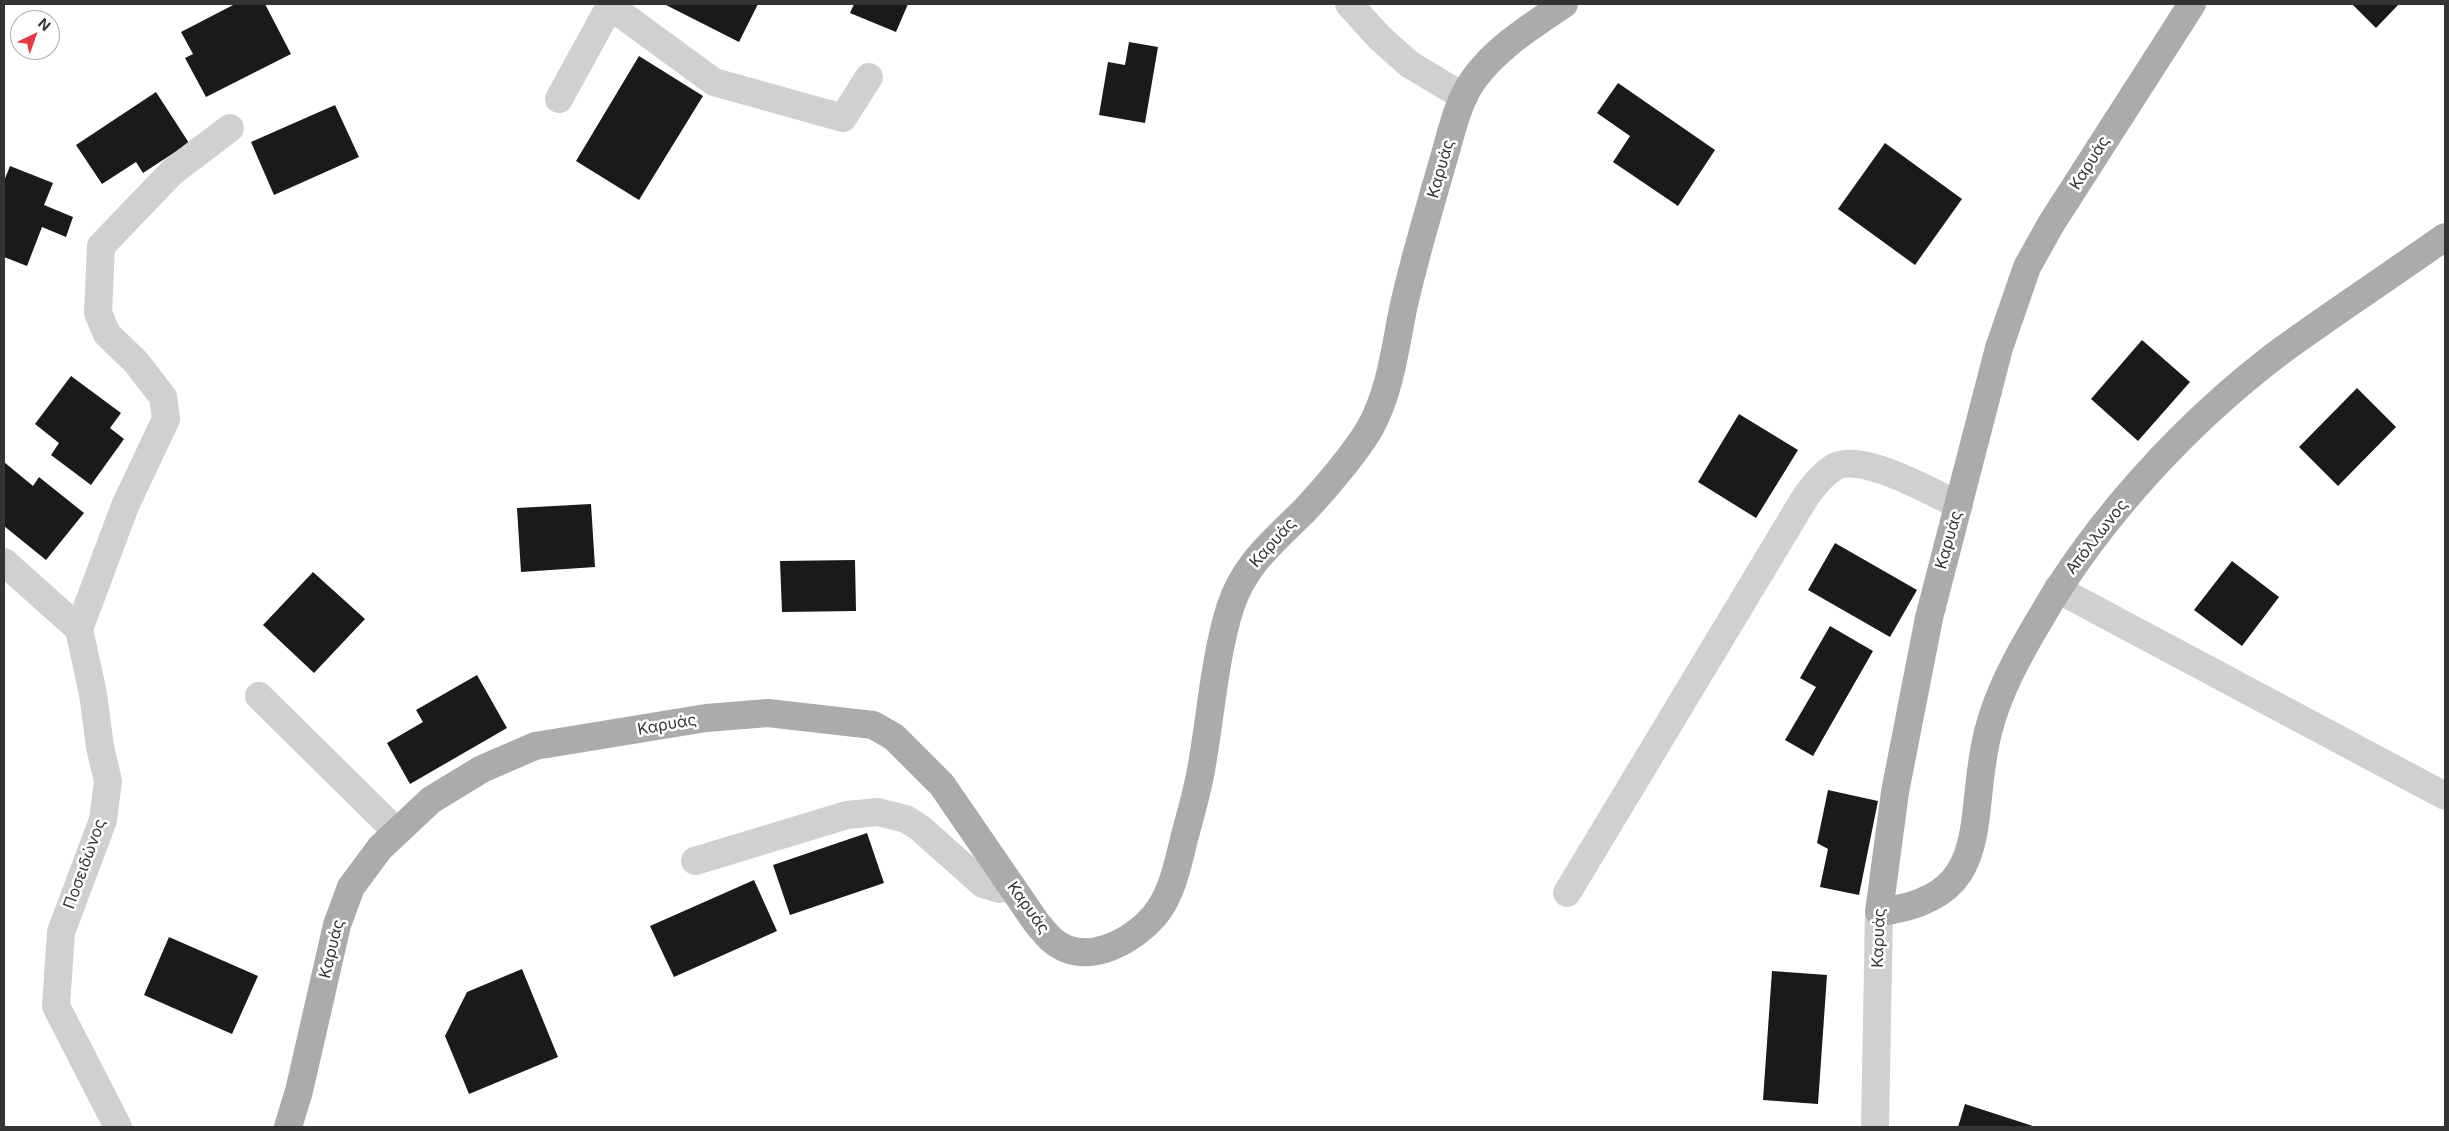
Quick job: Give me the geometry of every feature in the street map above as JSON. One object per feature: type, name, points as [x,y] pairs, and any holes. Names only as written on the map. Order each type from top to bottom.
[{"type":"main road","name":"Καρυάς","points":[[288,1127],[299,1091],[337,925],[351,887],[380,848],[431,800],[482,770],[535,746],[706,718],[768,713],[873,725],[887,731],[924,765],[942,785],[1011,886],[1052,941],[1080,953],[1093,952],[1117,945],[1143,926],[1161,905],[1172,883],[1179,861],[1201,773],[1221,642],[1231,604],[1246,574],[1261,552],[1305,510],[1364,437],[1378,412],[1392,364],[1411,276],[1464,97],[1474,78],[1516,37],[1564,4]]},
{"type":"main road","name":"Καρυάς","points":[[1879,912],[1895,792],[1929,618],[2000,348],[2028,267],[2051,224],[2192,4]]},
{"type":"main road","name":"Απόλλωνος","points":[[1879,912],[1902,909],[1934,898],[1952,883],[1962,867],[1972,840],[1987,734],[1998,699],[2029,637],[2057,589],[2110,518],[2157,465],[2202,419],[2280,352],[2445,237]]},
{"type":"street","points":[[1349,4],[1380,38],[1409,64],[1464,97]]},
{"type":"street","points":[[559,99],[610,5],[714,82],[843,118],[869,77]]},
{"type":"street","points":[[4,562],[79,630],[125,506],[166,419],[163,397],[136,362],[107,334],[98,313],[101,246],[172,172],[230,128]]},
{"type":"street","points":[[1567,893],[1788,526],[1825,475],[1843,463],[1863,464],[1959,505]]},
{"type":"street","points":[[2057,589],[2445,796]]},
{"type":"street","name":"Ποσειδώνος","points":[[79,630],[93,694],[100,748],[108,781],[103,820],[61,932],[56,1006],[118,1127]]},
{"type":"street","points":[[260,696],[396,831]]},
{"type":"street","points":[[695,861],[847,816],[878,812],[906,819],[920,828],[983,884],[998,889],[1011,886]]},
{"type":"street","name":"Καρυάς","points":[[1875,1127],[1879,912]]},
{"type":"building","points":[[235,4],[265,4],[291,54],[206,97],[185,58],[193,54],[181,32]]},
{"type":"building","points":[[664,4],[758,4],[739,42]]},
{"type":"building","points":[[854,4],[908,4],[896,32],[850,13]]},
{"type":"building","points":[[2352,4],[2399,4],[2376,28]]},
{"type":"building","points":[[1129,42],[1158,47],[1145,123],[1099,115],[1108,62],[1125,65]]},
{"type":"building","points":[[639,56],[703,96],[639,200],[576,161]]},
{"type":"building","points":[[1618,83],[1715,150],[1678,206],[1613,162],[1630,136],[1597,113]]},
{"type":"building","points":[[156,92],[189,143],[143,173],[136,162],[102,184],[76,145]]},
{"type":"building","points":[[335,105],[359,157],[274,195],[251,142]]},
{"type":"building","points":[[1885,143],[1962,199],[1915,265],[1838,209]]},
{"type":"building","points":[[10,166],[53,183],[44,205],[73,217],[66,237],[42,227],[27,266],[4,257],[4,181]]},
{"type":"building","points":[[2142,340],[2190,382],[2138,441],[2091,399]]},
{"type":"building","points":[[71,376],[121,413],[110,428],[124,439],[91,485],[51,455],[59,443],[35,424]]},
{"type":"building","points":[[2357,388],[2396,427],[2338,486],[2299,447]]},
{"type":"building","points":[[1739,414],[1798,450],[1756,518],[1698,482]]},
{"type":"building","points":[[4,462],[33,486],[39,477],[84,513],[46,560],[4,526]]},
{"type":"building","points":[[591,504],[595,567],[521,572],[517,508]]},
{"type":"building","points":[[1835,543],[1917,590],[1890,637],[1808,590]]},
{"type":"building","points":[[855,560],[856,611],[782,612],[780,561]]},
{"type":"building","points":[[2232,561],[2279,597],[2242,646],[2194,610]]},
{"type":"building","points":[[313,572],[365,619],[314,673],[263,625]]},
{"type":"building","points":[[1830,626],[1873,651],[1813,756],[1785,740],[1816,687],[1800,678]]},
{"type":"building","points":[[477,675],[507,728],[410,784],[387,743],[423,722],[416,710]]},
{"type":"building","points":[[1828,790],[1878,801],[1859,895],[1820,887],[1828,849],[1817,843]]},
{"type":"building","points":[[867,833],[884,883],[790,915],[773,865]]},
{"type":"building","points":[[754,880],[777,931],[674,977],[650,926]]},
{"type":"building","points":[[169,937],[258,976],[232,1034],[144,995]]},
{"type":"building","points":[[522,969],[558,1057],[469,1094],[445,1036],[467,992]]},
{"type":"building","points":[[1772,971],[1827,975],[1818,1104],[1763,1100]]},
{"type":"building","points":[[1965,1104],[2036,1127],[1958,1127]]}]
